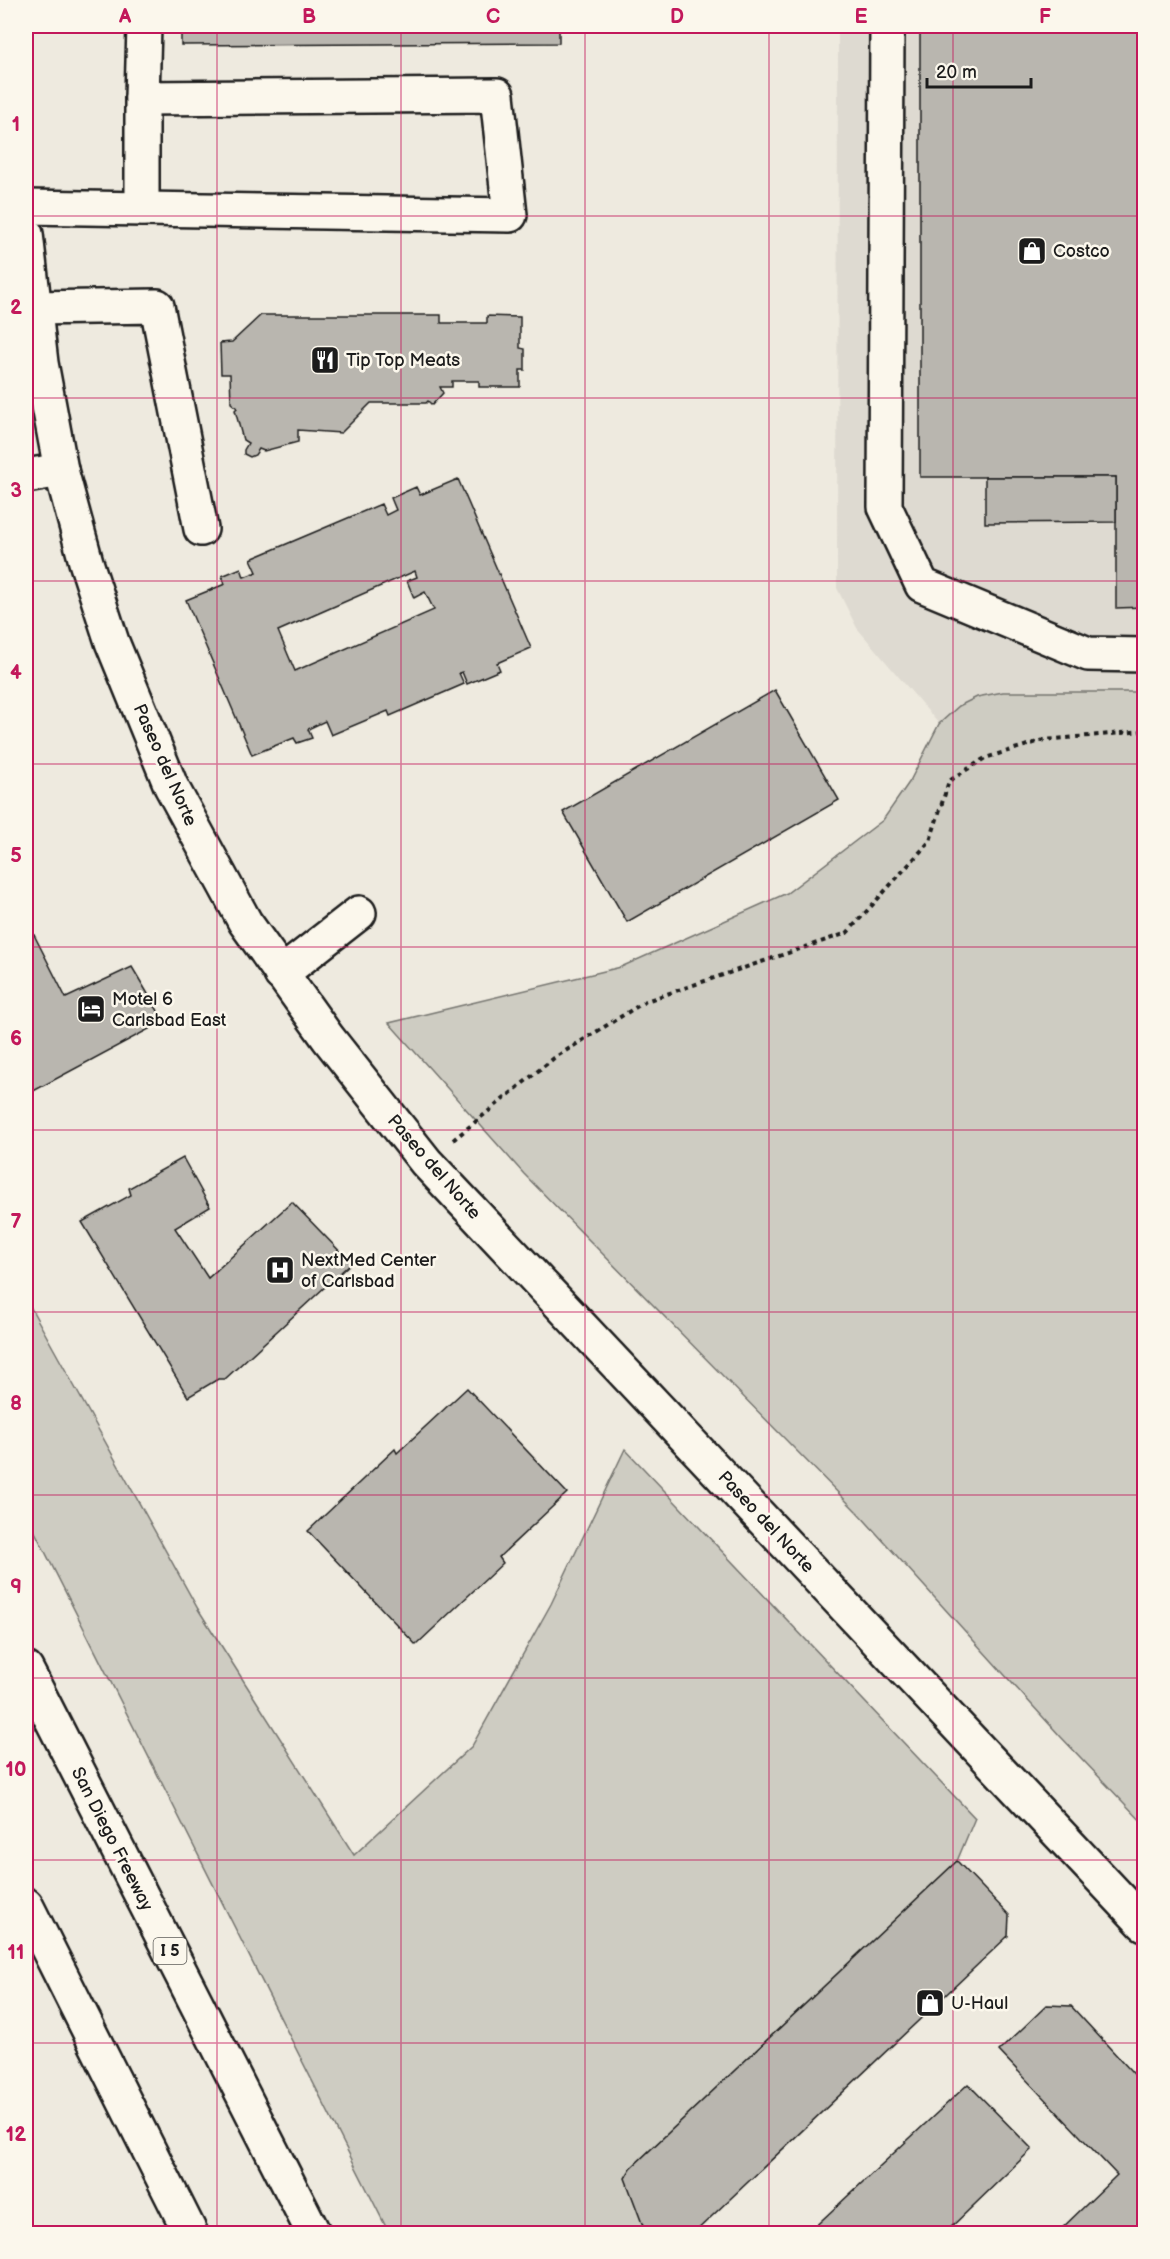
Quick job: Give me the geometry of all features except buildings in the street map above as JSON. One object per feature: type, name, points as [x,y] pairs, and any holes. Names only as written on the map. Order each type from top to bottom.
[{"type":"main road","points":[[142,209],[144,26]]},
{"type":"main road","points":[[887,26],[885,507],[922,585],[1088,654],[1144,655]]},
{"type":"main road","points":[[26,207],[510,215],[497,96],[142,98]]},
{"type":"main road","name":"Paseo del Norte","points":[[26,234],[33,308],[33,363],[86,562],[112,642],[171,786],[245,922],[356,1075],[426,1162],[1144,1924]]},
{"type":"main road","points":[[33,308],[157,306],[201,529]]},
{"type":"main road","points":[[26,476],[61,470]]},
{"type":"main road","points":[[281,974],[358,913]]},
{"type":"main road","name":"San Diego Freeway","points":[[26,1669],[314,2234]]},
{"type":"main road","points":[[26,1905],[191,2234]]},
{"type":"path","points":[[426,1162],[554,1058],[646,1001],[848,933],[930,841],[949,781],[985,758],[1044,740],[1144,731]]},
{"type":"shaded area","points":[[838,26],[1144,26],[1144,692],[1003,692],[977,697],[959,706],[939,724],[857,628],[837,588]]},
{"type":"shaded area","points":[[1003,692],[1144,692],[1144,1824],[1061,1737],[858,1513],[524,1174],[389,1023],[621,967],[787,893],[883,820],[910,781],[939,724],[959,706],[977,697]]},
{"type":"shaded area","points":[[26,1299],[198,1609],[354,1855],[472,1746],[551,1604],[625,1449],[975,1818],[957,1861],[631,2168],[646,2233],[389,2233],[26,1514]]},
{"type":"place","name":"Costco","points":[[1032,251]]},
{"type":"place","name":"Tip Top Meats","points":[[325,360]]},
{"type":"place","name":"Motel 6 Carlsbad East","points":[[91,1009]]},
{"type":"place","name":"NextMed Center of Carlsbad","points":[[280,1270]]},
{"type":"place","name":"U-Haul","points":[[930,2003]]}]
